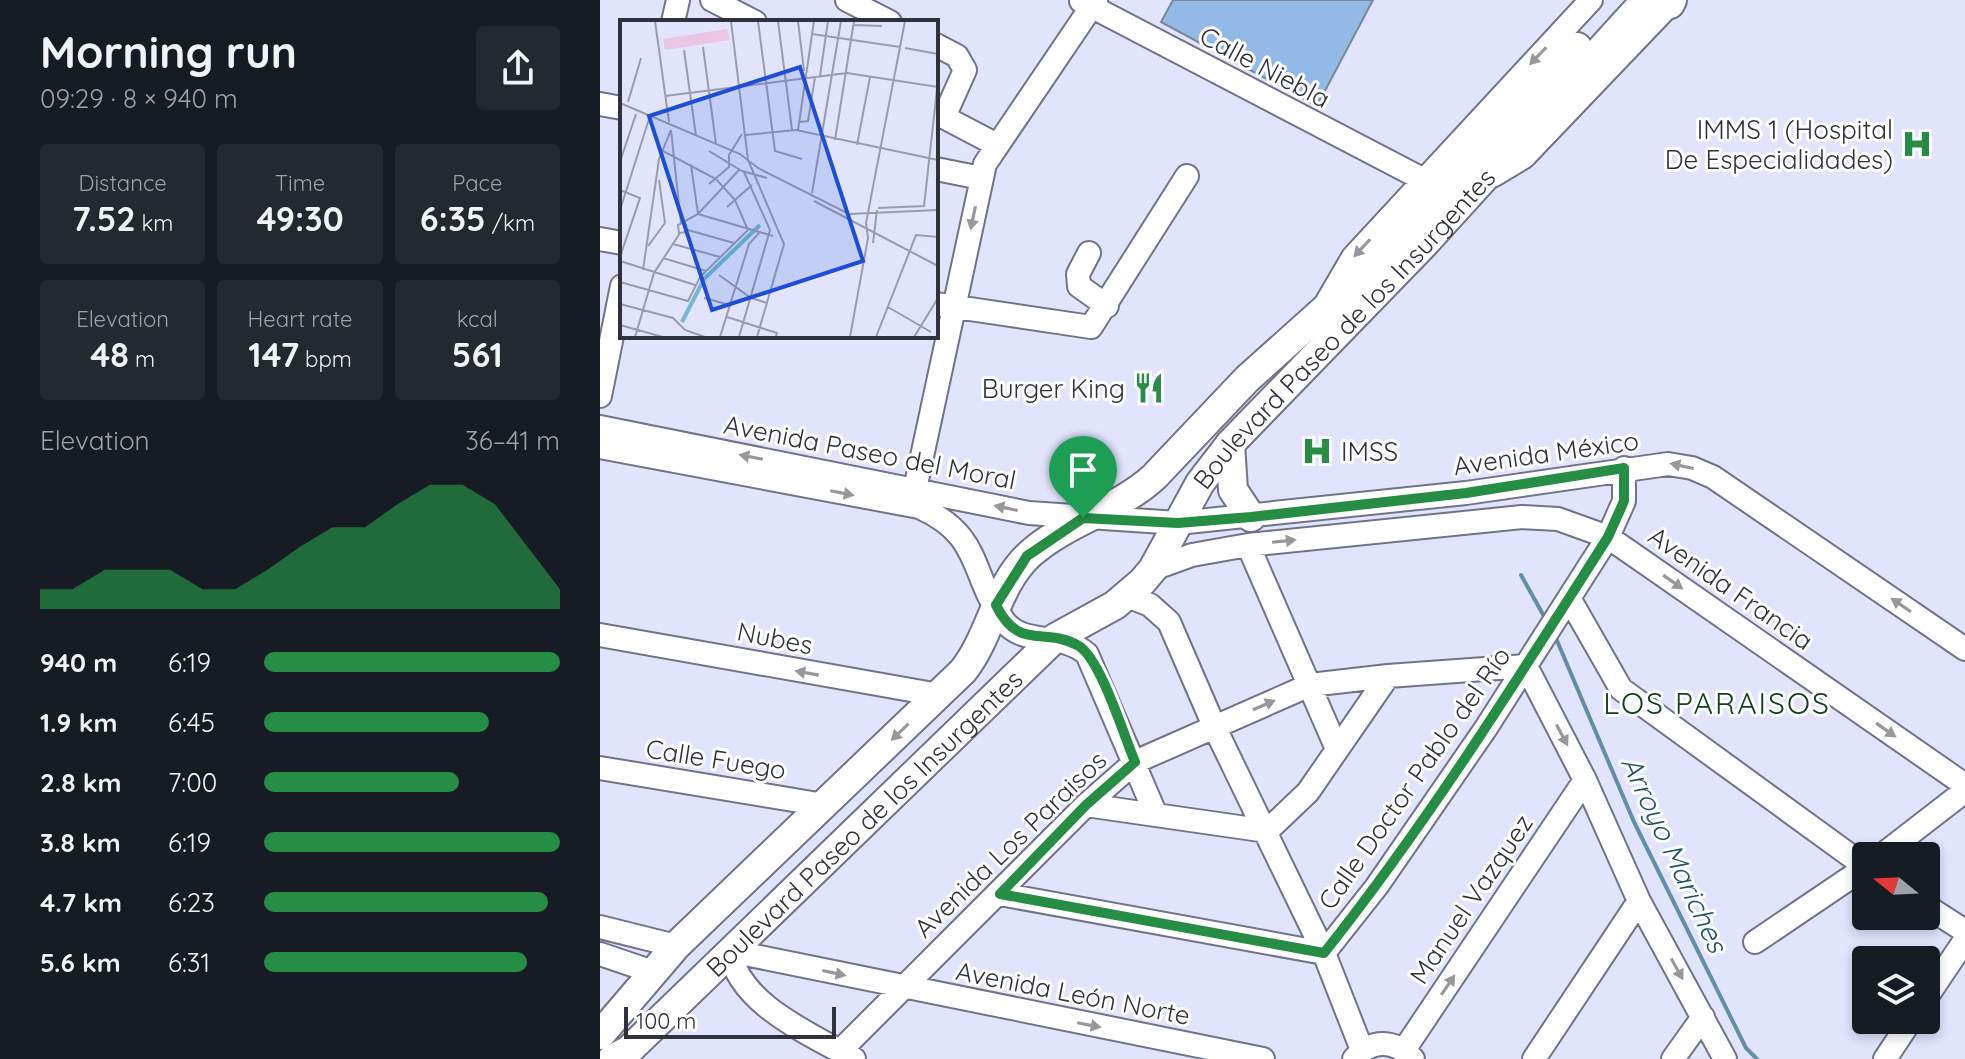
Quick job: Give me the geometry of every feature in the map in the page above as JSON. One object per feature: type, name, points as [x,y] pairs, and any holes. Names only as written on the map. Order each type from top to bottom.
[{"type":"main road","name":"Boulevard Paseo de los Insurgentes","points":[[600,1035],[676,946],[939,695],[977,653],[996,605],[1027,556],[1083,518],[1139,490],[1247,379],[1373,266],[1622,0]]},
{"type":"main road","name":"Boulevard Paseo de los Insurgentes","points":[[622,1056],[1055,638],[1091,620],[1127,596],[1153,569],[1200,483],[1230,444],[1520,137],[1666,1]]},
{"type":"main road","points":[[1481,118],[1533,93]]},
{"type":"main road","points":[[1230,444],[1233,490],[1250,531]]},
{"type":"main road","points":[[646,980],[730,951],[725,935],[731,907],[758,867]]},
{"type":"street","points":[[673,20],[678,0]]},
{"type":"street","points":[[712,0],[751,20]]},
{"type":"street","points":[[847,0],[886,20]]},
{"type":"street","points":[[1321,314],[1343,270],[1591,0]]},
{"type":"street","points":[[1479,182],[1524,157],[1666,1]]},
{"type":"street","points":[[915,489],[945,306],[981,178],[995,144],[1089,2]]},
{"type":"street","name":"Calle Niebla","points":[[1089,2],[1426,181]]},
{"type":"street","points":[[938,46],[957,56],[965,70],[940,115],[995,144]]},
{"type":"street","points":[[600,104],[620,108]]},
{"type":"street","points":[[938,169],[981,178]]},
{"type":"street","points":[[945,306],[1084,328],[1097,323],[1187,176]]},
{"type":"street","points":[[600,239],[620,243]]},
{"type":"street","points":[[1089,253],[1078,274],[1079,286],[1107,306]]},
{"type":"street","points":[[600,396],[620,296]]},
{"type":"street","name":"Avenida Paseo del Moral","points":[[600,427],[1029,513],[1178,523]]},
{"type":"street","name":"Avenida Paseo del Moral","points":[[600,447],[919,507],[957,530],[1004,622],[1035,639],[1055,638],[1079,647],[1094,663],[1156,815]]},
{"type":"street","name":"Avenida México","points":[[1178,523],[1250,531],[1466,493],[1668,464],[1692,468],[1713,477],[1965,649]]},
{"type":"street","name":"Calle Doctor Pablo del Río","points":[[1324,953],[1377,886],[1532,658],[1608,537],[1624,501],[1624,468]]},
{"type":"street","name":"Avenida Francia","points":[[1153,569],[1250,531],[1522,517],[1558,519],[1608,537],[1965,785]]},
{"type":"street","points":[[1250,531],[1337,749]]},
{"type":"street","points":[[1127,596],[1150,605],[1169,622],[1214,726],[1324,953],[1358,1054],[1383,1043],[1408,1054]]},
{"type":"street","points":[[1564,606],[1621,689],[1852,857]]},
{"type":"street","name":"Nubes","points":[[600,635],[939,695]]},
{"type":"street","points":[[1532,658],[1639,901],[1725,1059]]},
{"type":"street","name":"Avenida Los Paraisos","points":[[847,1055],[901,988],[1000,894],[1086,805],[1135,762],[1310,685],[1532,658]]},
{"type":"street","points":[[1267,831],[1308,792],[1388,676]]},
{"type":"street","name":"Calle Fuego","points":[[600,768],[824,805]]},
{"type":"street","name":"Manuel Vazquez","points":[[1408,1054],[1585,780]]},
{"type":"street","points":[[1899,842],[1965,791]]},
{"type":"street","points":[[1086,805],[1267,831]]},
{"type":"street","points":[[1755,942],[1852,876]]},
{"type":"street","points":[[1000,894],[1324,953]]},
{"type":"street","points":[[1534,1059],[1639,901]]},
{"type":"street","points":[[1940,915],[1965,931]]},
{"type":"street","points":[[600,927],[676,946]]},
{"type":"street","points":[[1940,977],[1965,940]]},
{"type":"street","points":[[730,951],[745,987],[770,1007],[847,1055]]},
{"type":"street","name":"Avenida León Norte","points":[[730,951],[1263,1059]]},
{"type":"street","points":[[600,954],[646,980]]},
{"type":"street","points":[[770,1007],[768,983],[776,968],[784,963]]},
{"type":"street","name":"Boulevard Paseo de los Insurgentes","points":[[600,1019],[646,980]]},
{"type":"street","points":[[1673,1059],[1703,1017]]},
{"type":"street","points":[[1885,1059],[1902,1034]]},
{"type":"building","points":[[1173,0],[1373,0],[1317,106],[1161,22]]},
{"type":"waterway","name":"Arroyo Mariches","points":[[1521,575],[1545,618]]},
{"type":"waterway","name":"Arroyo Mariches","points":[[1555,636],[1634,822],[1746,1048],[1757,1059]]},
{"type":"place","name":"IMMS 1 (Hospital De Especialidades)","points":[[1917,144]]},
{"type":"place","name":"Burger King","points":[[1149,388]]},
{"type":"place","name":"IMSS","points":[[1317,451]]},
{"type":"district","name":"LOS PARAISOS","points":[[1717,703]]},
{"type":"route","points":[[1624,468],[1624,501],[1608,537],[1486,728],[1377,886],[1324,953],[1000,894],[1086,805],[1135,762],[1094,663],[1087,654],[1079,647],[1055,638],[1035,639],[1014,630],[1004,622],[996,605],[1027,556],[1083,518],[1178,523],[1251,517],[1466,493],[1624,468]]}]
